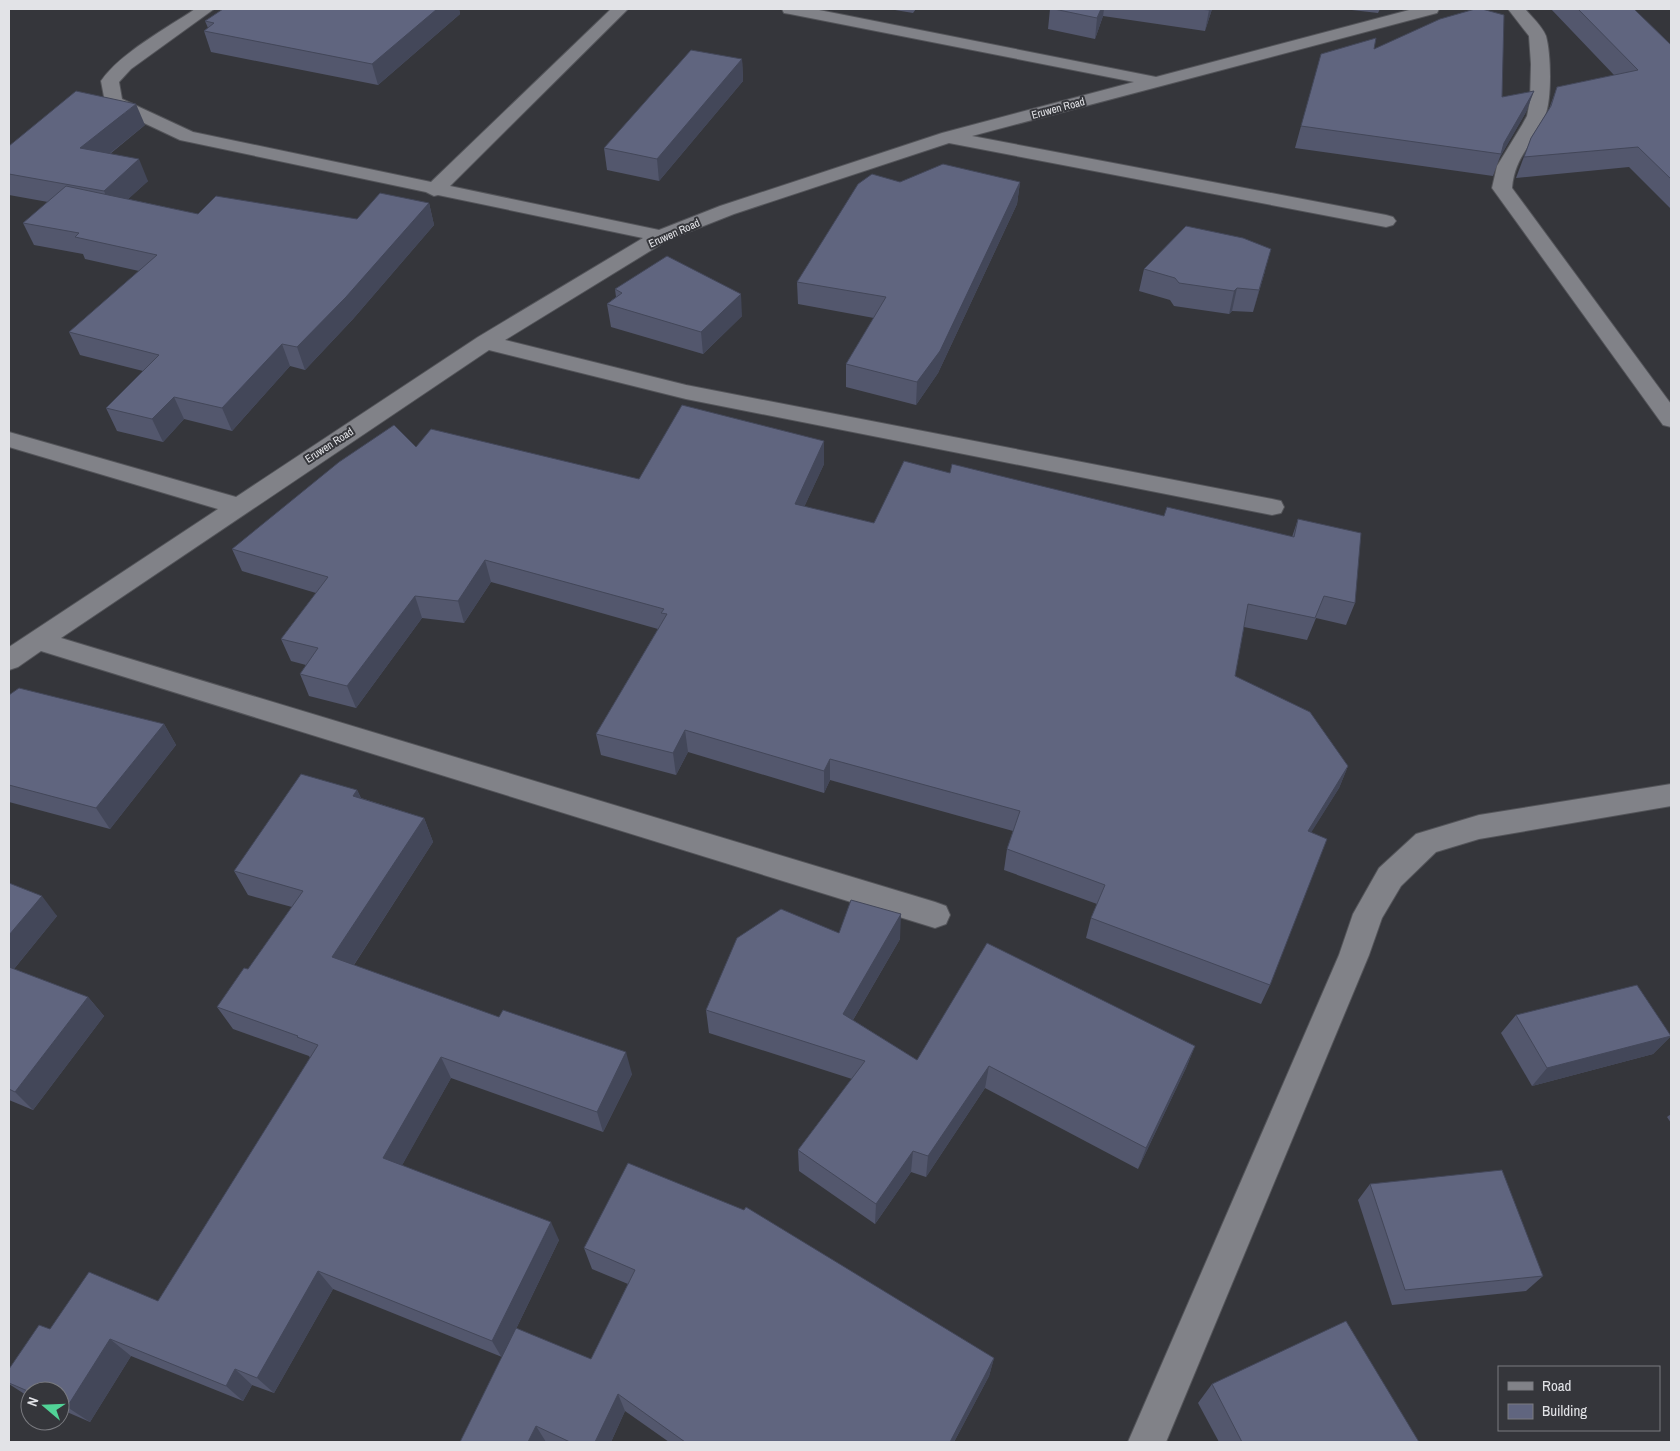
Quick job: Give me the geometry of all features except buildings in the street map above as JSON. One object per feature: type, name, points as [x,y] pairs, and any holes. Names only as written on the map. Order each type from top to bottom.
[{"type":"street","points":[[206,9],[125,65],[110,81],[114,102],[187,136],[434,190],[661,236]]},
{"type":"street","points":[[434,190],[620,9]]},
{"type":"street","points":[[790,9],[1156,81]]},
{"type":"street","name":"Eruwen Road","points":[[9,660],[237,506],[486,342],[661,236],[727,210],[949,137],[1431,9]]},
{"type":"street","points":[[1516,9],[1537,35],[1539,90],[1537,116],[1513,152],[1502,175],[1502,188],[1671,420]]},
{"type":"street","points":[[949,137],[1386,221]]},
{"type":"street","points":[[486,342],[686,392],[1272,507]]},
{"type":"street","points":[[9,439],[237,506]]},
{"type":"street","points":[[38,641],[935,915]]},
{"type":"street","points":[[1147,1442],[1354,955],[1368,914],[1390,878],[1426,843],[1479,826],[1671,795]]}]
